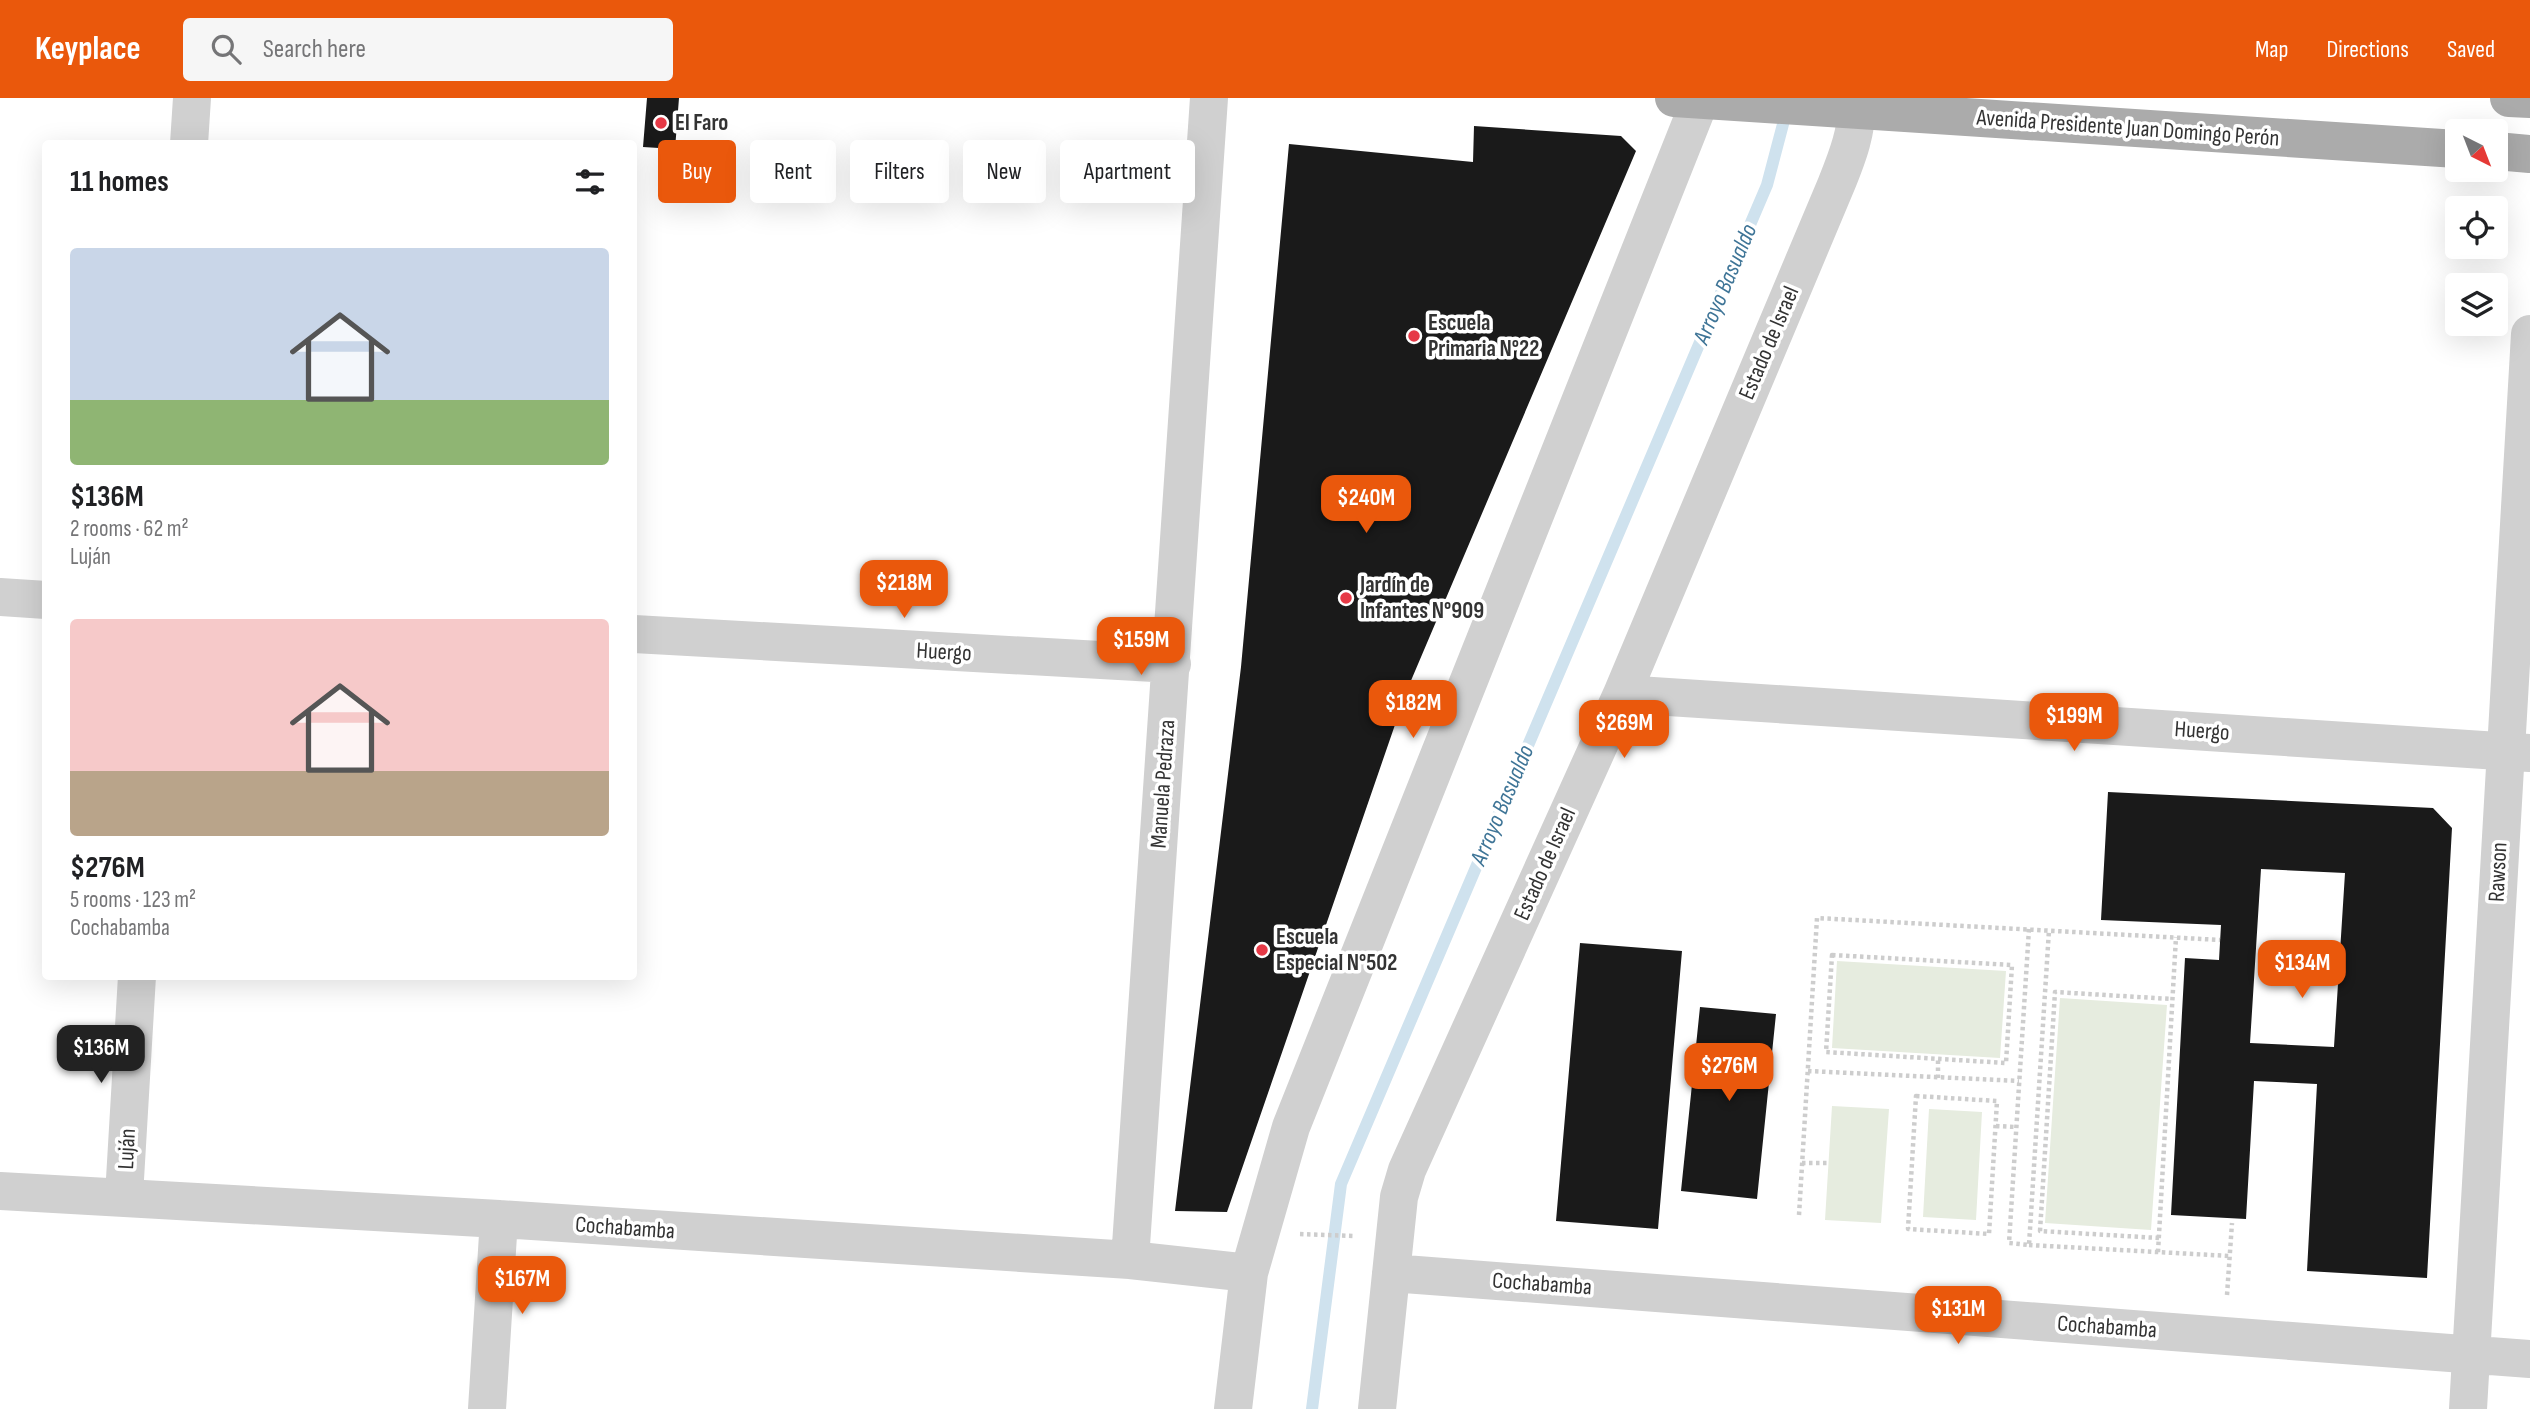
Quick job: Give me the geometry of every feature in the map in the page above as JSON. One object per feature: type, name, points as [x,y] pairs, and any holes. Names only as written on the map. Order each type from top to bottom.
[{"type":"main road","name":"Avenida Presidente Juan Domingo Perón","points":[[1692,98],[1856,104],[2445,148]]},
{"type":"main road","points":[[2510,98],[2530,99]]},
{"type":"main road","points":[[2508,152],[2530,153]]},
{"type":"street","points":[[189,140],[192,98]]},
{"type":"street","name":"Manuela Pedraza","points":[[1130,1261],[1209,98]]},
{"type":"street","points":[[1233,1409],[1250,1273],[1291,1126],[1692,98]]},
{"type":"street","name":"Estado de Israel","points":[[1377,1409],[1399,1197],[1407,1170],[1622,694],[1840,175],[1856,104]]},
{"type":"street","name":"Rawson","points":[[2468,1409],[2517,752],[2530,334]]},
{"type":"street","points":[[0,597],[42,600]]},
{"type":"street","name":"Huergo","points":[[637,634],[1172,664]]},
{"type":"street","name":"Huergo","points":[[1622,694],[2517,752]]},
{"type":"street","name":"Luján","points":[[124,1196],[137,980]]},
{"type":"street","name":"Cochabamba","points":[[0,1191],[499,1219],[1130,1261],[1250,1273]]},
{"type":"street","points":[[487,1409],[499,1219]]},
{"type":"street","name":"Cochabamba","points":[[1391,1273],[2530,1359]]},
{"type":"path","points":[[1799,1215],[1817,918],[2220,940]]},
{"type":"path","points":[[2029,929],[2009,1244],[2230,1256]]},
{"type":"path","points":[[2029,1245],[2049,930]]},
{"type":"path","points":[[2158,1252],[2176,937]]},
{"type":"path","points":[[1832,955],[2012,965],[2006,1063],[1938,1059],[1826,1052],[1832,955]]},
{"type":"path","points":[[2159,1238],[2040,1231],[2046,1114],[2055,992],[2172,999]]},
{"type":"path","points":[[2043,1021],[2053,1022]]},
{"type":"path","points":[[1938,1059],[1938,1077]]},
{"type":"path","points":[[1808,1071],[2019,1081]]},
{"type":"path","points":[[1916,1096],[1997,1101],[1996,1126],[1989,1234],[1908,1229],[1916,1096]]},
{"type":"path","points":[[2037,1113],[2046,1114]]},
{"type":"path","points":[[1996,1126],[2016,1127]]},
{"type":"path","points":[[1802,1163],[1829,1163]]},
{"type":"path","points":[[2224,1336],[2232,1223]]},
{"type":"path","points":[[1306,1235],[1362,1236]]},
{"type":"shaded area","points":[[1837,961],[2006,971],[2000,1058],[1832,1048]]},
{"type":"shaded area","points":[[2060,998],[2167,1005],[2151,1230],[2045,1223]]},
{"type":"shaded area","points":[[1832,1106],[1889,1109],[1881,1223],[1825,1220]]},
{"type":"shaded area","points":[[1929,1109],[1982,1112],[1976,1220],[1923,1217]]},
{"type":"building","name":"El Faro","points":[[647,98],[679,98],[676,140],[658,140],[658,148],[643,147]]},
{"type":"building","points":[[1474,126],[1621,136],[1636,151],[1407,690],[1227,1212],[1175,1211],[1241,667],[1289,144],[1473,162]]},
{"type":"building","points":[[2108,792],[2433,808],[2452,828],[2427,1278],[2307,1271],[2317,1084],[2254,1081],[2246,1219],[2171,1215],[2185,958],[2219,960],[2221,925],[2101,920]],"holes":[[[2261,869],[2345,873],[2334,1047],[2250,1043]]]},
{"type":"building","points":[[1580,943],[1682,951],[1658,1229],[1556,1221]]},
{"type":"building","points":[[1700,1007],[1776,1014],[1757,1199],[1681,1191]]},
{"type":"waterway","name":"Arroyo Basualdo","points":[[1312,1409],[1341,1184],[1767,185],[1787,109]]},
{"type":"place","name":"El Faro","points":[[661,123]]},
{"type":"place","name":"Escuela Primaria N°22","points":[[1414,336]]},
{"type":"place","name":"Jardín de Infantes N°909","points":[[1346,598]]},
{"type":"place","name":"Escuela Especial N°502","points":[[1262,950]]}]
